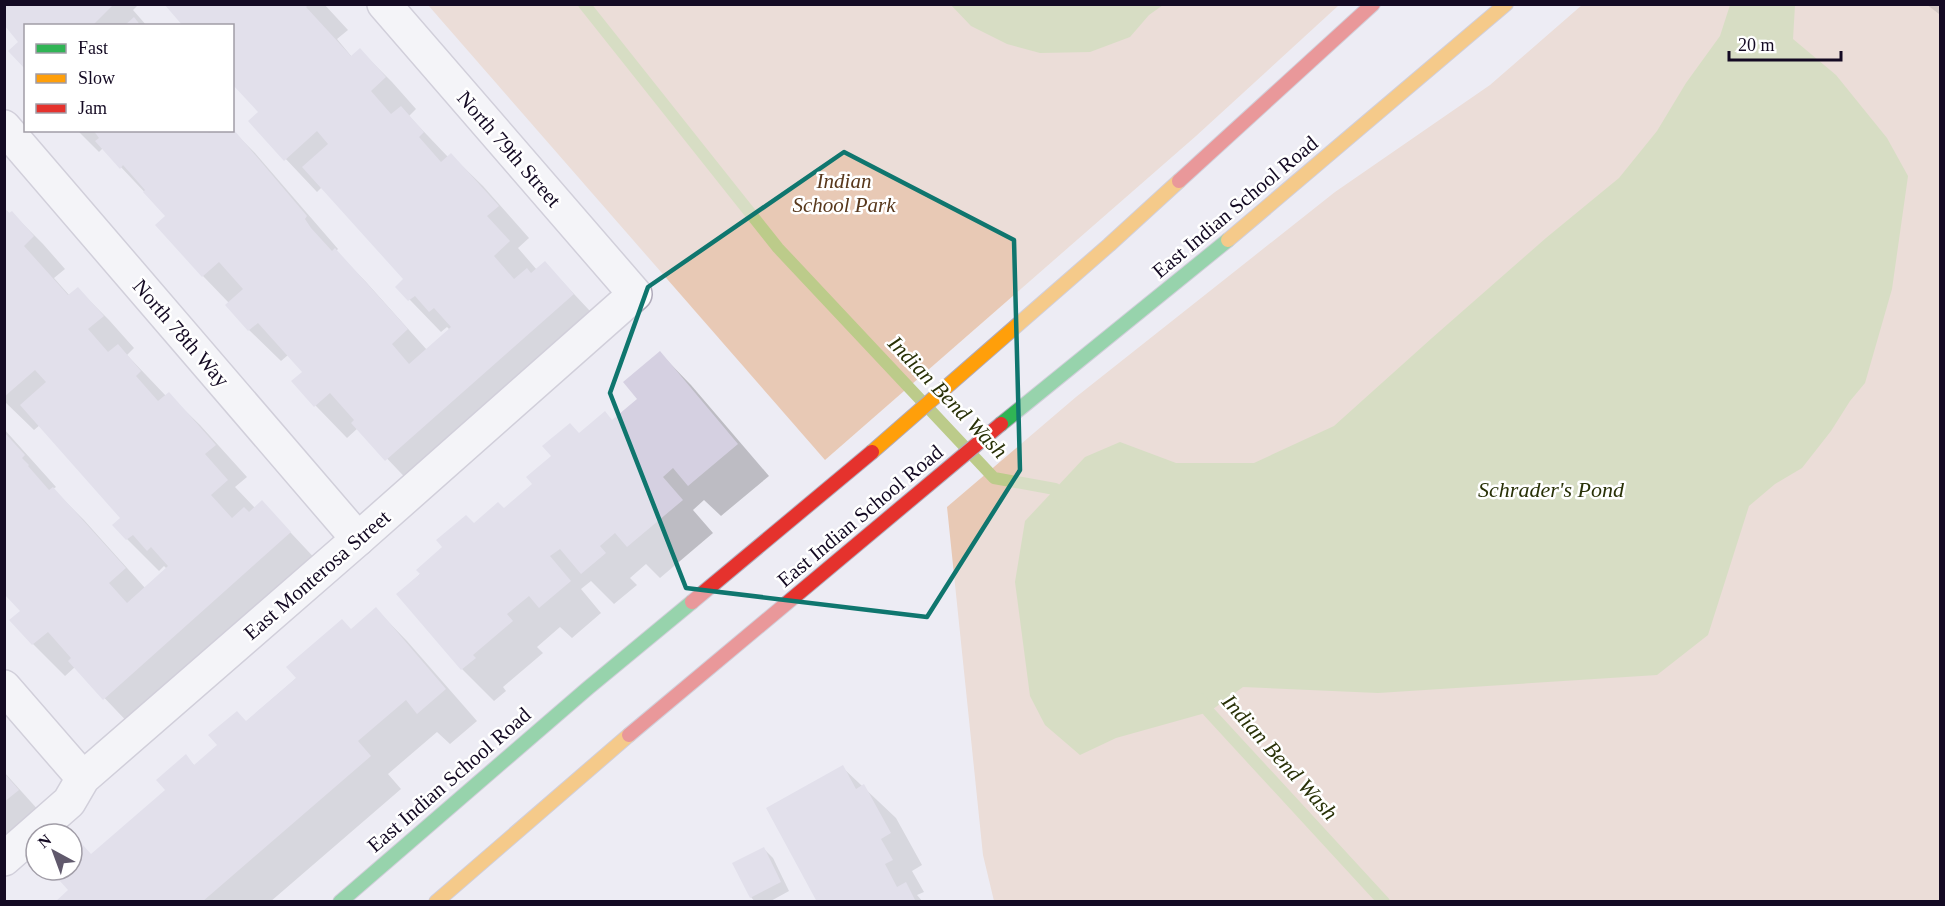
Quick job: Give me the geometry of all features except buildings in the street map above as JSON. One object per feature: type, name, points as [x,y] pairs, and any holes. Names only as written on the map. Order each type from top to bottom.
[{"type":"main road","name":"East Indian School Road","points":[[340,902],[588,688],[889,437],[1018,325],[1109,245],[1372,4]]},
{"type":"main road","name":"East Indian School Road","points":[[436,902],[632,734],[1062,374],[1245,227],[1506,4]]},
{"type":"street","name":"North 79th Street","points":[[384,4],[635,294]]},
{"type":"street","name":"North 78th Way","points":[[4,127],[358,539]]},
{"type":"street","name":"East Monterosa Street","points":[[4,859],[69,802],[83,778],[635,294]]},
{"type":"street","points":[[4,687],[83,778]]},
{"type":"highlighted area","points":[[844,152],[1014,240],[1020,470],[927,617],[686,588],[610,393],[648,287]]},
{"type":"green space","name":"Indian School Park","points":[[428,5],[1339,5],[1196,136],[825,460]]},
{"type":"green space","points":[[1582,5],[1940,5],[1940,901],[994,901],[983,855],[947,507],[1076,397],[1335,192],[1490,85]]},
{"type":"water","points":[[951,5],[1163,5],[1149,15],[1130,37],[1090,52],[1040,53],[1007,44],[971,26]]},
{"type":"water","name":"Schrader's Pond","points":[[1730,5],[1795,5],[1793,39],[1836,75],[1887,138],[1908,176],[1892,289],[1865,383],[1802,468],[1775,484],[1749,506],[1708,635],[1657,675],[1378,693],[1243,687],[1209,712],[1116,738],[1080,755],[1045,725],[1030,696],[1015,582],[1025,521],[1085,457],[1120,442],[1176,463],[1254,463],[1334,426],[1546,238],[1619,178],[1657,131],[1686,83],[1720,36]]},
{"type":"waterway","name":"Indian Bend Wash","points":[[584,4],[778,248],[994,478],[1055,489],[1064,502]]},
{"type":"waterway","name":"Indian Bend Wash","points":[[1200,699],[1209,712],[1384,902]]},
{"type":"traffic: fast","points":[[1001,424],[1228,240]]},
{"type":"traffic: fast","points":[[340,902],[588,688],[692,602]]},
{"type":"traffic: slow","points":[[1228,240],[1506,4]]},
{"type":"traffic: slow","points":[[872,452],[1179,181]]},
{"type":"traffic: slow","points":[[436,902],[629,735]]},
{"type":"traffic: jam","points":[[1179,181],[1373,4]]},
{"type":"traffic: jam","points":[[629,735],[1001,424]]},
{"type":"traffic: jam","points":[[692,602],[872,452]]}]
